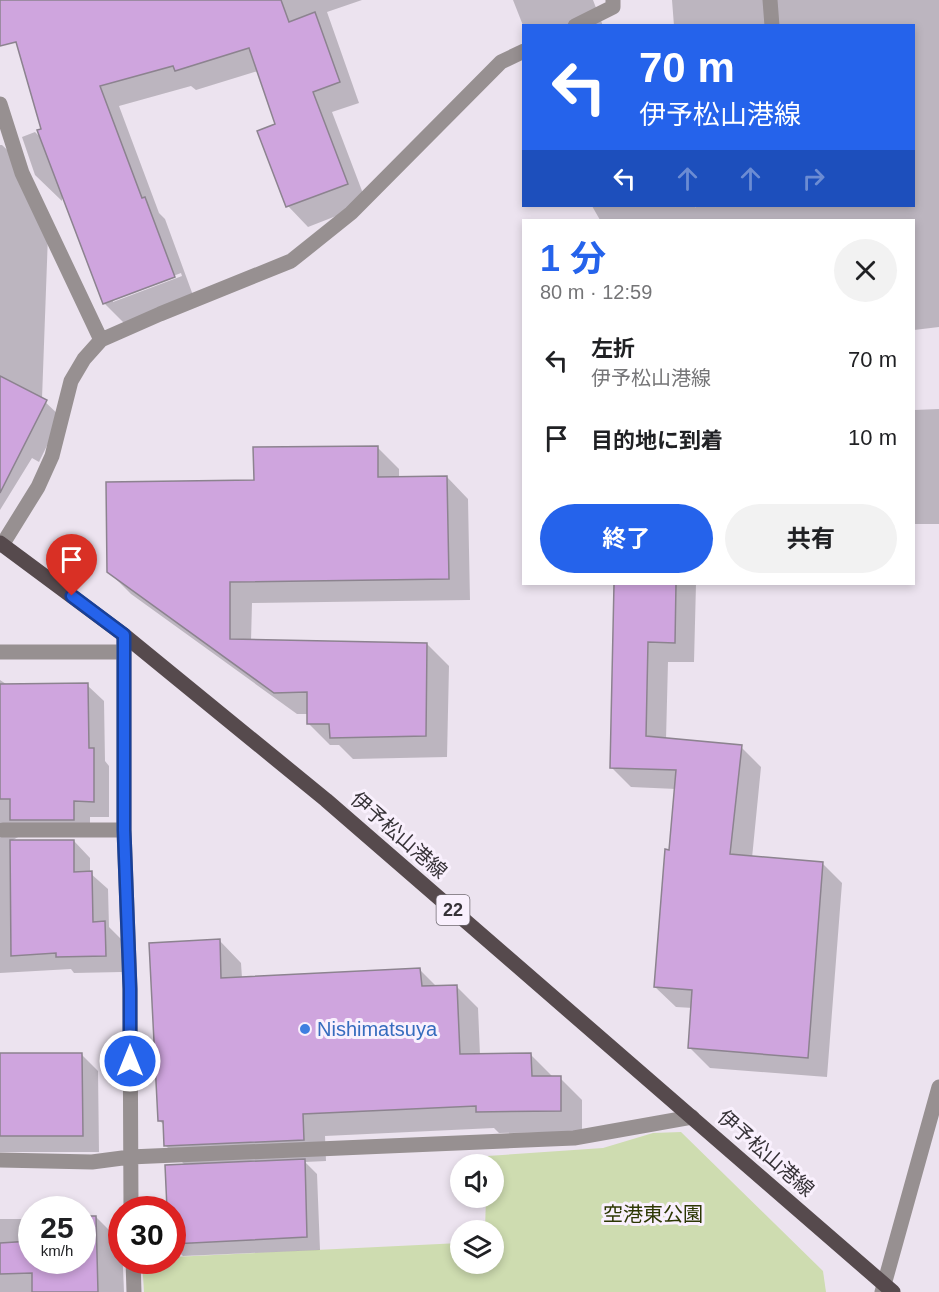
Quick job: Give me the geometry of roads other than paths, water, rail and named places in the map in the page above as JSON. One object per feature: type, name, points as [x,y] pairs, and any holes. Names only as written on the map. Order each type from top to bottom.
[{"type":"main road","name":"伊予松山港線","points":[[1,544],[124,635],[326,800],[692,1117],[886,1289]]},
{"type":"street","points":[[579,24],[613,7],[613,0]]},
{"type":"street","points":[[770,0],[772,24]]},
{"type":"street","points":[[1,544],[38,487],[51,456],[71,381],[84,359],[101,340],[291,261],[351,213],[501,62],[522,52]]},
{"type":"street","points":[[0,104],[22,173],[101,340]]},
{"type":"street","points":[[124,635],[124,830],[130,989],[131,1196]]},
{"type":"street","points":[[0,652],[124,652]]},
{"type":"street","points":[[3,830],[124,830]]},
{"type":"street","points":[[886,1289],[939,1087]]},
{"type":"street","points":[[0,1160],[92,1162],[130,1157],[574,1138],[692,1117]]},
{"type":"street","points":[[133,1274],[134,1292]]},
{"type":"place","name":"Nishimatsuya","points":[[305,1029]]},
{"type":"park label","name":"空港東公園","points":[[653,1214]]}]
